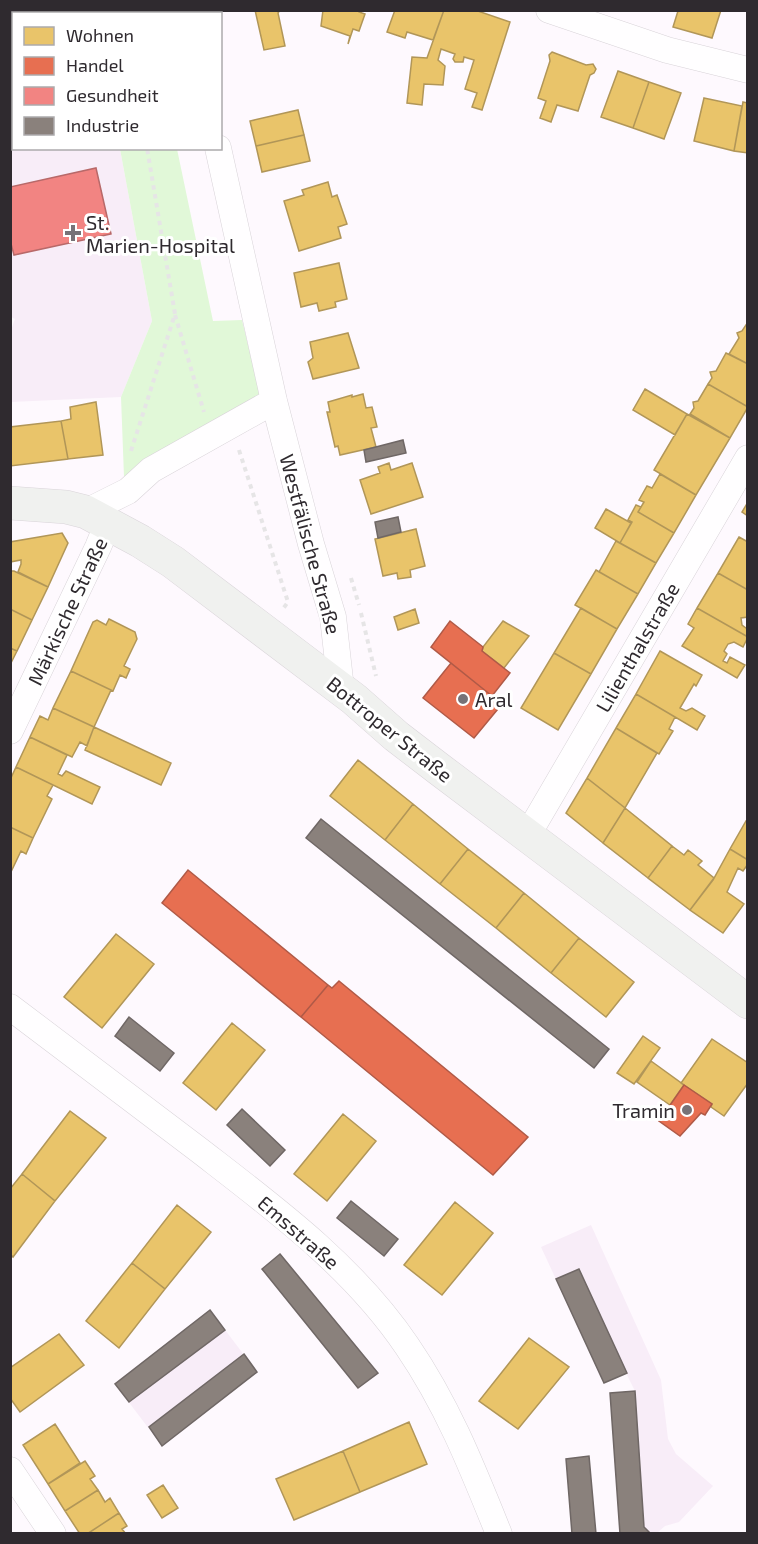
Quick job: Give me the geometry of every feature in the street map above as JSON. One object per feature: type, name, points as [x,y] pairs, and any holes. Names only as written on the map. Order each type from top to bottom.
[{"type":"main road","name":"Bottroper Straße","points":[[10,503],[66,507],[97,518],[172,562],[341,690],[526,836],[747,1002]]},
{"type":"street","points":[[549,10],[667,50],[747,70]]},
{"type":"street","name":"Westfälische Straße","points":[[218,150],[274,400],[311,544],[333,617],[341,690]]},
{"type":"street","points":[[97,518],[151,471],[274,400]]},
{"type":"street","name":"Lilienthalstraße","points":[[526,836],[747,458]]},
{"type":"street","name":"Märkische Straße","points":[[10,730],[98,547],[97,518]]},
{"type":"street","name":"Emsstraße","points":[[10,1007],[290,1220],[339,1266],[381,1312],[406,1345],[443,1405],[458,1433],[499,1533]]},
{"type":"street","points":[[10,1470],[52,1533]]},
{"type":"path","points":[[147,150],[175,314],[205,415],[228,404],[231,424],[288,602],[265,632]]},
{"type":"path","points":[[131,453],[175,314]]},
{"type":"shaded area","name":"St. Marien-Hospital","points":[[11,11],[94,11],[12,12],[12,150],[120,150],[152,321],[121,397],[11,402],[11,330],[15,319],[11,317]]},
{"type":"shaded area","points":[[591,1225],[661,1380],[668,1439],[676,1454],[713,1486],[679,1522],[665,1526],[657,1533],[620,1533],[610,1393],[635,1391],[626,1373],[604,1383],[541,1247]]},
{"type":"shaded area","points":[[210,1310],[257,1372],[162,1446],[115,1384]]},
{"type":"green space","points":[[94,11],[148,12],[94,12]]},
{"type":"green space","points":[[120,150],[177,150],[213,321],[242,320],[262,402],[124,477],[121,397],[152,321]]},
{"type":"building: Wohnen","points":[[255,10],[280,10],[278,13],[285,46],[264,50]]},
{"type":"building: Wohnen","points":[[323,10],[359,10],[365,14],[359,31],[353,29],[348,44],[350,36],[321,26]]},
{"type":"building: Wohnen","points":[[395,10],[444,10],[433,40],[407,32],[405,38],[387,32]]},
{"type":"building: Wohnen","points":[[444,10],[475,10],[510,22],[482,110],[472,107],[477,93],[465,89],[474,60],[464,57],[463,62],[455,62],[453,59],[455,54],[441,49],[438,60],[445,66],[443,85],[424,84],[422,105],[407,103],[412,57],[427,58]]},
{"type":"building: Wohnen","points":[[675,10],[721,10],[712,38],[673,27],[678,11]]},
{"type":"building: Wohnen","points":[[552,52],[586,65],[593,64],[596,69],[590,75],[578,111],[557,105],[551,122],[540,118],[546,101],[538,98],[550,61],[549,55]]},
{"type":"building: Wohnen","points":[[618,71],[649,82],[633,128],[601,117]]},
{"type":"building: Wohnen","points":[[649,82],[681,93],[664,139],[633,128]]},
{"type":"building: Wohnen","points":[[704,98],[742,106],[734,151],[694,141]]},
{"type":"building: Wohnen","points":[[743,102],[748,103],[748,153],[734,151]]},
{"type":"building: Wohnen","points":[[298,110],[304,135],[256,146],[250,121]]},
{"type":"building: Wohnen","points":[[304,135],[310,161],[262,172],[256,146]]},
{"type":"building: Wohnen","points":[[328,182],[332,197],[337,195],[347,224],[338,227],[341,238],[299,251],[284,201],[304,195],[302,190]]},
{"type":"building: Wohnen","points":[[339,263],[347,299],[335,302],[336,307],[319,311],[317,303],[301,307],[294,273]]},
{"type":"building: Wohnen","points":[[748,322],[748,364],[729,354],[739,338],[737,333],[742,331]]},
{"type":"building: Wohnen","points":[[348,333],[359,368],[313,379],[308,362],[313,358],[310,342]]},
{"type":"building: Wohnen","points":[[726,353],[748,364],[748,407],[708,384],[712,378],[710,372],[716,371]]},
{"type":"building: Wohnen","points":[[708,384],[748,407],[730,438],[690,414],[694,408],[693,402],[698,401]]},
{"type":"building: Wohnen","points":[[645,389],[687,414],[675,435],[633,410]]},
{"type":"building: Wohnen","points":[[363,394],[366,408],[372,407],[377,427],[371,428],[376,447],[340,455],[338,446],[335,447],[327,412],[330,412],[328,402]]},
{"type":"building: Wohnen","points":[[96,402],[103,455],[68,459],[61,421],[71,419],[70,407]]},
{"type":"building: Wohnen","points":[[687,414],[730,438],[696,495],[654,470]]},
{"type":"building: Wohnen","points":[[61,421],[68,459],[10,466],[10,427]]},
{"type":"building: Wohnen","points":[[389,463],[391,470],[412,463],[423,497],[371,514],[360,480],[380,473],[378,467]]},
{"type":"building: Wohnen","points":[[660,474],[696,495],[674,533],[638,512],[644,502],[639,500],[647,486],[652,488]]},
{"type":"building: Wohnen","points":[[748,502],[748,516],[742,512]]},
{"type":"building: Wohnen","points":[[636,505],[641,507],[638,512],[674,533],[656,563],[620,543],[632,522],[628,520]]},
{"type":"building: Wohnen","points":[[606,509],[631,523],[620,543],[595,528]]},
{"type":"building: Wohnen","points":[[416,529],[425,566],[410,570],[411,577],[398,579],[397,573],[383,576],[375,539]]},
{"type":"building: Wohnen","points":[[62,533],[68,543],[48,587],[18,572],[21,560],[10,562],[10,542]]},
{"type":"building: Wohnen","points":[[739,537],[748,542],[748,590],[718,573]]},
{"type":"building: Wohnen","points":[[616,541],[656,563],[638,594],[599,572]]},
{"type":"building: Wohnen","points":[[596,570],[638,594],[617,629],[575,605]]},
{"type":"building: Wohnen","points":[[10,571],[48,587],[32,620],[10,609]]},
{"type":"building: Wohnen","points":[[718,573],[748,590],[748,617],[741,618],[742,625],[746,628],[748,626],[748,637],[697,608]]},
{"type":"building: Wohnen","points":[[581,608],[617,629],[591,674],[554,653]]},
{"type":"building: Wohnen","points":[[697,608],[748,637],[743,647],[734,642],[728,644],[724,651],[727,654],[723,661],[727,663],[730,657],[745,665],[737,678],[682,646],[694,628],[688,624]]},
{"type":"building: Wohnen","points":[[10,609],[32,620],[17,651],[10,648]]},
{"type":"building: Wohnen","points":[[415,609],[419,623],[398,630],[394,617]]},
{"type":"building: Wohnen","points":[[109,619],[135,632],[137,639],[124,666],[130,669],[126,678],[120,675],[113,691],[71,671],[93,622],[97,620],[106,625]]},
{"type":"building: Wohnen","points":[[503,621],[529,636],[504,668],[482,651]]},
{"type":"building: Wohnen","points":[[10,648],[17,651],[10,665]]},
{"type":"building: Wohnen","points":[[660,651],[702,675],[680,708],[686,711],[692,708],[705,716],[697,730],[636,694]]},
{"type":"building: Wohnen","points":[[554,653],[591,674],[558,730],[521,708]]},
{"type":"building: Wohnen","points":[[71,671],[111,690],[94,727],[53,708]]},
{"type":"building: Wohnen","points":[[636,694],[675,717],[669,729],[673,731],[659,754],[616,728]]},
{"type":"building: Wohnen","points":[[53,708],[94,727],[87,746],[80,742],[72,757],[30,737],[40,716],[48,720]]},
{"type":"building: Wohnen","points":[[94,727],[171,763],[161,785],[85,750]]},
{"type":"building: Wohnen","points":[[616,728],[657,753],[625,808],[587,778]]},
{"type":"building: Wohnen","points":[[30,737],[67,755],[58,774],[62,776],[66,771],[100,787],[92,804],[16,767]]},
{"type":"building: Wohnen","points":[[358,760],[413,804],[385,840],[330,796]]},
{"type":"building: Wohnen","points":[[16,767],[53,785],[47,796],[52,799],[33,838],[10,827],[10,780]]},
{"type":"building: Wohnen","points":[[587,778],[625,808],[603,843],[566,813]]},
{"type":"building: Wohnen","points":[[413,804],[468,849],[440,884],[385,840]]},
{"type":"building: Wohnen","points":[[625,808],[672,846],[648,878],[603,843]]},
{"type":"building: Wohnen","points":[[746,821],[748,822],[748,860],[730,849]]},
{"type":"building: Wohnen","points":[[10,827],[33,838],[26,854],[21,851],[10,874]]},
{"type":"building: Wohnen","points":[[672,846],[684,855],[688,850],[702,861],[698,865],[714,878],[690,910],[648,878]]},
{"type":"building: Wohnen","points":[[468,849],[524,893],[496,928],[440,884]]},
{"type":"building: Wohnen","points":[[730,849],[748,860],[748,864],[743,871],[738,868],[727,892],[744,904],[723,933],[690,910],[713,880]]},
{"type":"building: Wohnen","points":[[524,893],[579,938],[551,973],[496,928]]},
{"type":"building: Wohnen","points":[[116,934],[154,964],[102,1028],[64,997]]},
{"type":"building: Wohnen","points":[[579,938],[634,982],[606,1017],[551,973]]},
{"type":"building: Wohnen","points":[[232,1023],[265,1050],[216,1110],[183,1083]]},
{"type":"building: Wohnen","points":[[643,1036],[660,1048],[634,1084],[617,1073]]},
{"type":"building: Wohnen","points":[[712,1039],[748,1063],[748,1083],[724,1116],[711,1107],[712,1104],[681,1083]]},
{"type":"building: Wohnen","points":[[651,1061],[684,1085],[670,1105],[637,1082]]},
{"type":"building: Wohnen","points":[[70,1111],[106,1138],[55,1201],[22,1174]]},
{"type":"building: Wohnen","points":[[343,1114],[376,1141],[327,1201],[294,1174]]},
{"type":"building: Wohnen","points":[[22,1174],[55,1201],[13,1257],[10,1254],[10,1189]]},
{"type":"building: Wohnen","points":[[455,1202],[493,1233],[442,1295],[404,1265]]},
{"type":"building: Wohnen","points":[[177,1205],[211,1232],[165,1289],[132,1263]]},
{"type":"building: Wohnen","points":[[132,1263],[165,1289],[119,1348],[86,1321]]},
{"type":"building: Wohnen","points":[[59,1334],[84,1365],[20,1412],[10,1398],[10,1368]]},
{"type":"building: Wohnen","points":[[529,1338],[569,1367],[518,1429],[479,1401]]},
{"type":"building: Wohnen","points":[[409,1422],[427,1464],[360,1492],[343,1451]]},
{"type":"building: Wohnen","points":[[55,1424],[80,1463],[48,1484],[23,1445]]},
{"type":"building: Wohnen","points":[[343,1451],[360,1492],[294,1520],[276,1479]]},
{"type":"building: Wohnen","points":[[85,1461],[95,1476],[90,1479],[98,1490],[65,1511],[48,1484]]},
{"type":"building: Wohnen","points":[[163,1485],[178,1508],[162,1518],[147,1495]]},
{"type":"building: Wohnen","points":[[98,1490],[105,1502],[110,1498],[119,1513],[87,1534],[80,1534],[65,1511]]},
{"type":"building: Wohnen","points":[[119,1513],[127,1526],[122,1529],[126,1534],[87,1534]]},
{"type":"building: Handel","points":[[450,621],[483,647],[482,651],[510,673],[492,696],[431,647]]},
{"type":"building: Handel","points":[[451,663],[502,704],[474,738],[423,698]]},
{"type":"building: Handel","points":[[188,870],[328,985],[301,1017],[162,903]]},
{"type":"building: Handel","points":[[339,981],[528,1137],[493,1175],[301,1017],[328,985],[332,988]]},
{"type":"building: Handel","name":"Tramin","points":[[684,1085],[712,1104],[705,1115],[701,1113],[680,1136],[659,1121]]},
{"type":"building: Gesundheit","points":[[96,168],[111,234],[14,255],[10,240],[10,187]]},
{"type":"building: Industrie","points":[[403,440],[406,453],[366,462],[364,450]]},
{"type":"building: Industrie","points":[[398,517],[401,532],[378,538],[375,522]]},
{"type":"building: Industrie","points":[[321,819],[609,1049],[594,1068],[306,838]]},
{"type":"building: Industrie","points":[[129,1017],[174,1053],[160,1071],[115,1036]]},
{"type":"building: Industrie","points":[[242,1109],[285,1150],[270,1166],[227,1125]]},
{"type":"building: Industrie","points":[[351,1201],[398,1239],[384,1256],[337,1218]]},
{"type":"building: Industrie","points":[[280,1254],[378,1373],[358,1388],[262,1269]]},
{"type":"building: Industrie","points":[[579,1269],[627,1373],[604,1383],[556,1279]]},
{"type":"building: Industrie","points":[[210,1310],[225,1330],[129,1402],[115,1384]]},
{"type":"building: Industrie","points":[[244,1354],[257,1372],[162,1446],[149,1427]]},
{"type":"building: Industrie","points":[[635,1391],[644,1527],[651,1534],[620,1534],[610,1393]]},
{"type":"building: Industrie","points":[[589,1456],[596,1534],[572,1534],[566,1459]]},
{"type":"place","name":"St. Marien-Hospital","points":[[73,233]]},
{"type":"place","name":"Aral","points":[[463,699]]},
{"type":"place","name":"Tramin","points":[[687,1110]]}]
